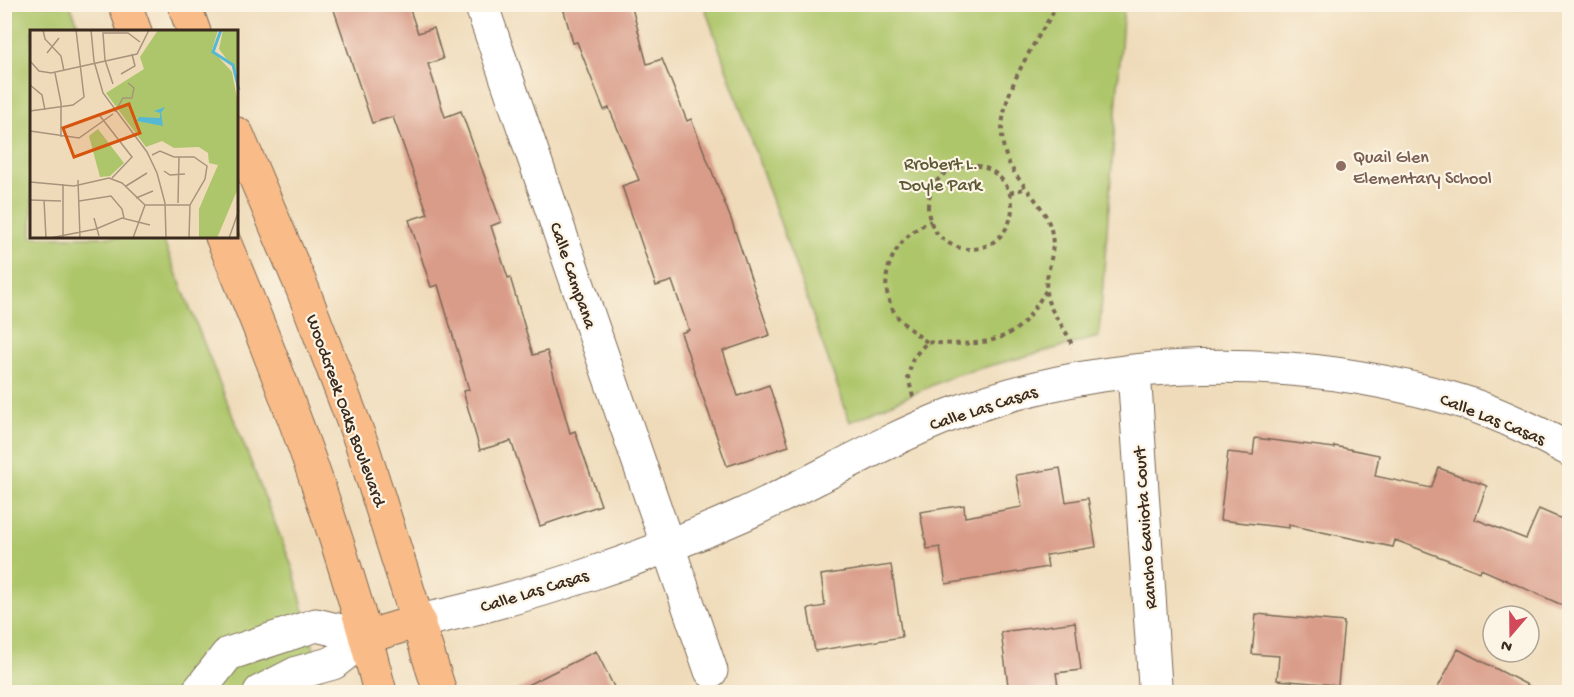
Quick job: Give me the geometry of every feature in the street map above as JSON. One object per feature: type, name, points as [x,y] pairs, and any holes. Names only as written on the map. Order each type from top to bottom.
[{"type":"main road","points":[[125,4],[134,30]]},
{"type":"main road","points":[[184,4],[193,30]]},
{"type":"main road","name":"Woodcreek Oaks Boulevard","points":[[238,136],[303,290],[361,442],[440,693]]},
{"type":"main road","points":[[222,238],[312,462],[366,637],[380,693]]},
{"type":"main road","points":[[366,637],[419,621]]},
{"type":"street","name":"Calle Campana","points":[[481,4],[711,671]]},
{"type":"street","name":"Calle Las Casas","points":[[419,621],[459,613],[668,546],[744,514],[902,435],[952,414],[1016,393],[1075,379],[1134,371],[1261,368],[1393,384],[1455,399],[1511,422],[1569,450]]},
{"type":"street","name":"Rancho Gaviota Court","points":[[1134,371],[1155,686]]},
{"type":"street","points":[[198,693],[228,654],[316,625],[366,637]]},
{"type":"street","points":[[260,693],[297,673],[333,663],[366,637]]},
{"type":"path","points":[[931,221],[916,227],[894,252],[888,269],[886,289],[893,310],[906,326],[927,342],[957,345],[993,339],[1021,326],[1046,290],[1053,247],[1050,227],[1007,159],[1003,134],[1006,102],[1015,78],[1058,4]]},
{"type":"path","points":[[963,166],[978,166],[992,171],[1003,181],[1010,193],[1012,206],[1008,225],[996,240],[984,247],[972,249],[952,244],[937,232],[931,221],[928,207],[931,192],[938,180],[950,171],[963,166]]},
{"type":"path","points":[[1010,193],[1026,188]]},
{"type":"path","points":[[1046,290],[1052,310],[1072,343],[1075,379]]},
{"type":"path","points":[[902,435],[914,394],[908,377],[913,358],[927,342]]},
{"type":"green space","points":[[4,5],[70,5],[81,30],[30,30],[30,238],[162,238],[293,569],[325,692],[5,692]]},
{"type":"green space","name":"Rrobert L. Doyle Park","points":[[704,5],[1124,5],[1099,337],[955,375],[850,422]]},
{"type":"building","points":[[332,4],[408,4],[418,33],[434,28],[443,59],[428,64],[445,117],[461,111],[501,222],[491,226],[508,278],[510,277],[533,355],[547,351],[570,433],[575,431],[601,505],[540,526],[511,441],[480,450],[463,391],[469,390],[438,285],[431,287],[409,220],[428,214],[393,117],[372,123]]},
{"type":"building","points":[[562,4],[631,4],[647,64],[662,59],[687,121],[691,119],[731,219],[770,335],[723,351],[738,396],[769,385],[789,446],[727,466],[681,333],[689,330],[672,281],[656,286],[622,186],[639,180],[609,108],[604,110],[577,42],[573,43]]},
{"type":"building","points":[[1255,438],[1334,448],[1334,446],[1379,455],[1375,476],[1431,488],[1439,468],[1487,486],[1475,519],[1526,539],[1539,509],[1569,522],[1569,608],[1481,569],[1480,572],[1395,540],[1393,547],[1289,525],[1289,528],[1220,520],[1228,452],[1253,455]]},
{"type":"building","points":[[1060,468],[1066,502],[1088,498],[1096,547],[1046,555],[1048,567],[946,584],[940,547],[927,549],[920,512],[964,505],[965,517],[1022,507],[1016,475]]},
{"type":"building","points":[[891,565],[902,637],[815,651],[808,609],[825,606],[821,575]]},
{"type":"building","points":[[1256,614],[1344,622],[1338,685],[1277,680],[1279,656],[1252,654]]},
{"type":"building","points":[[1075,622],[1081,670],[1056,673],[1059,693],[1009,693],[1001,632]]},
{"type":"building","points":[[1458,649],[1481,661],[1481,664],[1487,664],[1543,693],[1435,693]]},
{"type":"building","points":[[596,651],[617,693],[511,693]]},
{"type":"place","name":"Quail Glen Elementary School","points":[[1341,166]]}]
